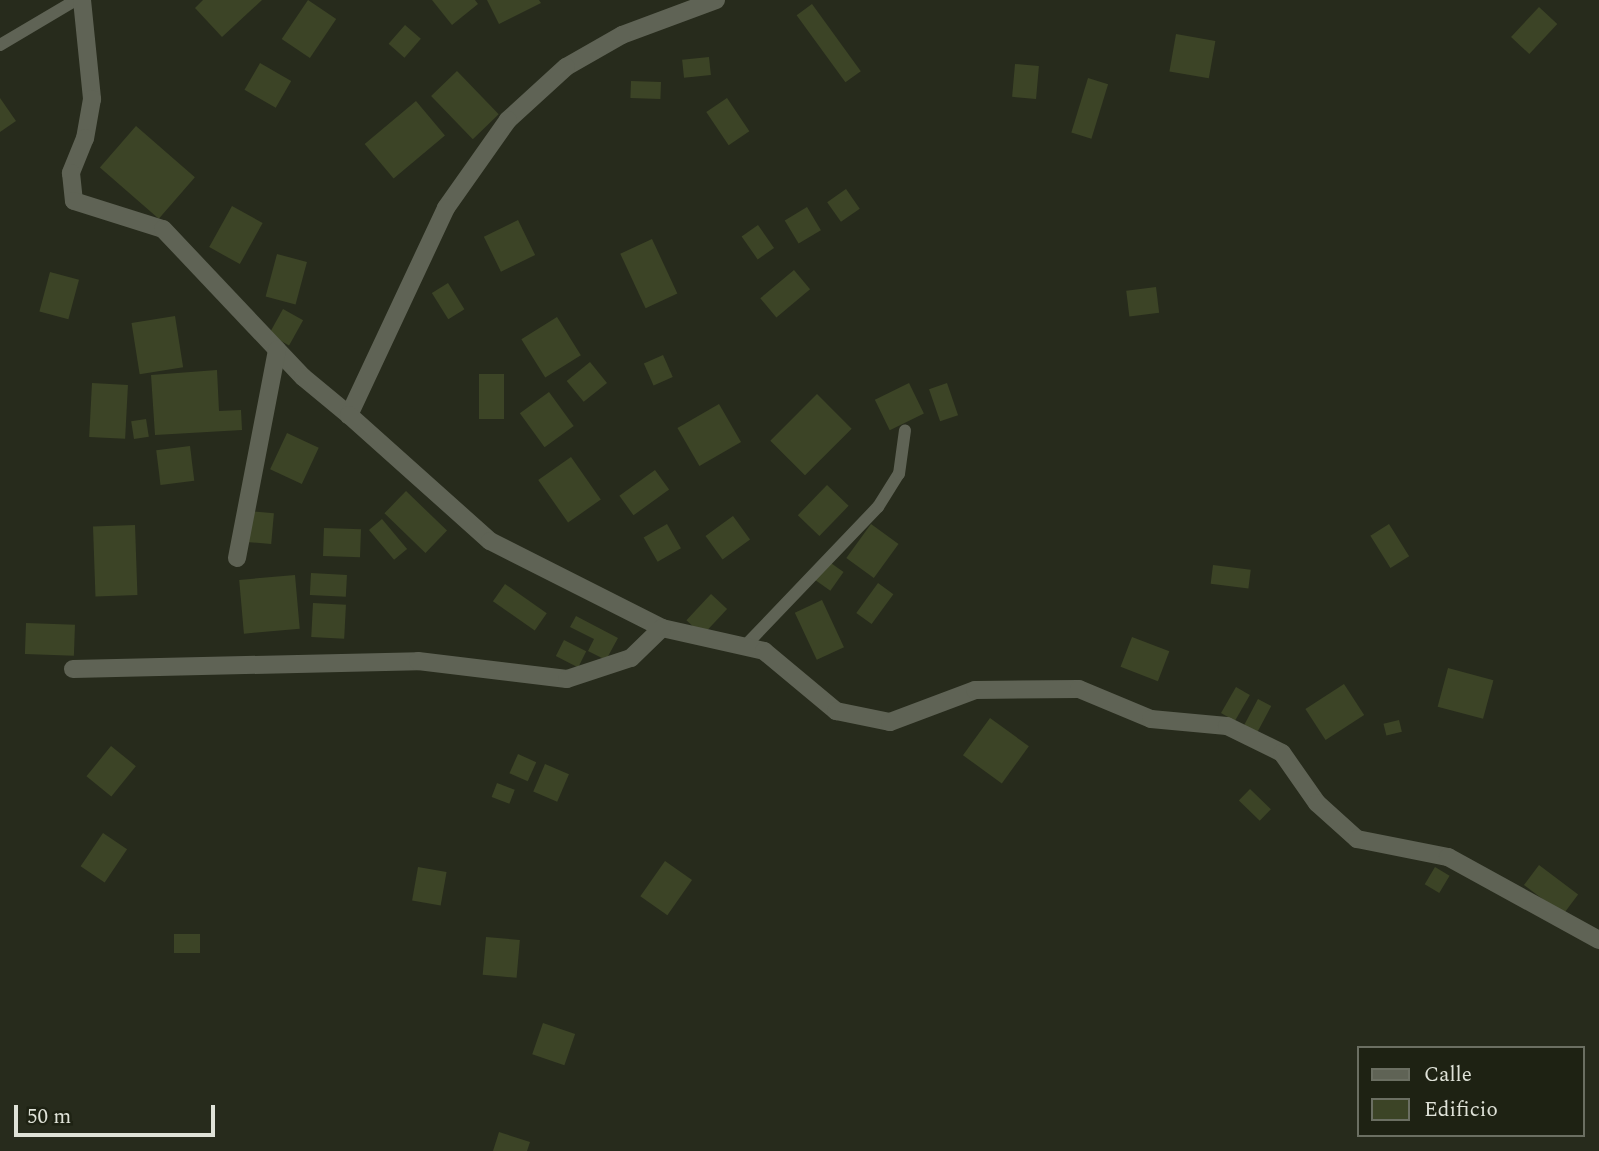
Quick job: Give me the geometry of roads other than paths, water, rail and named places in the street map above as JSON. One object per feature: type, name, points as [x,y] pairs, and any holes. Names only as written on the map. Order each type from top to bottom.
[{"type":"street","points":[[82,0],[92,99],[85,138],[71,173],[74,201],[163,229],[277,350],[490,541],[662,628],[764,651],[836,711],[890,722],[975,690],[1079,689],[1151,719],[1227,726],[1282,752],[1317,803],[1357,839],[1448,857],[1599,940]]},
{"type":"street","points":[[349,415],[446,208],[508,120],[566,67],[622,35],[716,0]]},
{"type":"street","points":[[237,558],[277,350]]},
{"type":"street","points":[[73,669],[418,661],[567,679],[631,658],[662,628]]},
{"type":"lane","points":[[0,44],[76,0]]},
{"type":"lane","points":[[744,647],[878,507],[899,474],[905,430]]}]
